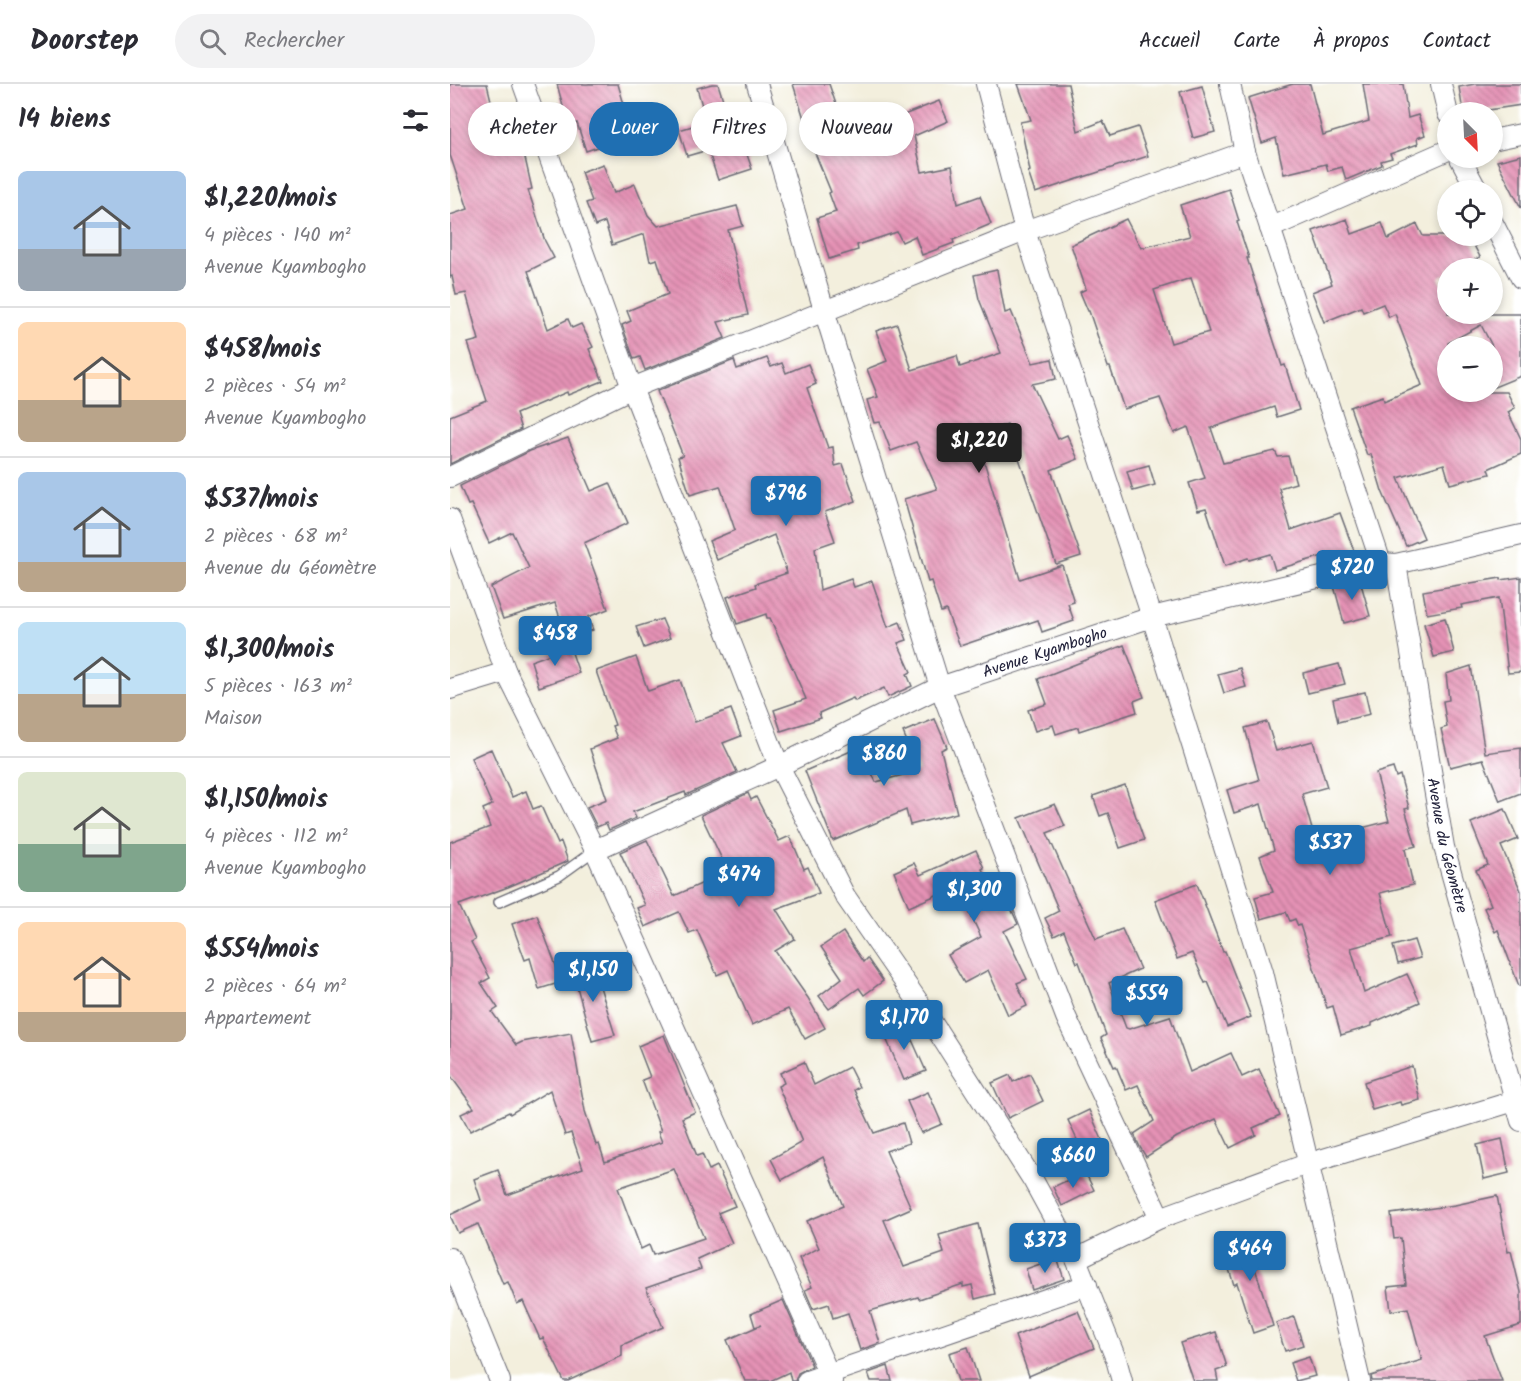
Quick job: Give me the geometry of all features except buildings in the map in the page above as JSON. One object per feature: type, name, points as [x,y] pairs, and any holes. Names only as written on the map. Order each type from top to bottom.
[{"type":"street","points":[[523,84],[632,388],[779,766],[845,896],[926,1013],[1033,1179],[1076,1259],[1116,1359],[1122,1381]]},
{"type":"street","points":[[757,84],[940,687],[1066,1017],[1160,1218]]},
{"type":"street","points":[[986,84],[1025,231],[1152,617],[1263,972],[1360,1381]]},
{"type":"street","name":"Avenue du Géomètre","points":[[1230,84],[1245,152],[1270,228],[1389,564],[1444,847],[1519,1100],[1521,1121]]},
{"type":"street","points":[[1441,84],[1445,102]]},
{"type":"street","points":[[1503,138],[1521,134]]},
{"type":"street","points":[[450,477],[632,388],[1025,231],[1245,152]]},
{"type":"street","points":[[1270,228],[1437,155]]},
{"type":"street","points":[[1503,243],[1521,278]]},
{"type":"street","points":[[450,519],[506,672],[595,850],[831,1377]]},
{"type":"street","name":"Avenue Kyambogho","points":[[595,850],[779,766],[940,687],[1152,617],[1521,534]]},
{"type":"street","points":[[450,689],[506,672]]},
{"type":"street","points":[[1076,1259],[1160,1218],[1307,1164],[1519,1100]]},
{"type":"street","points":[[450,1258],[500,1381]]},
{"type":"street","points":[[807,1381],[831,1377],[1087,1285]]},
{"type":"lane","points":[[499,902],[560,876],[595,850]]}]
